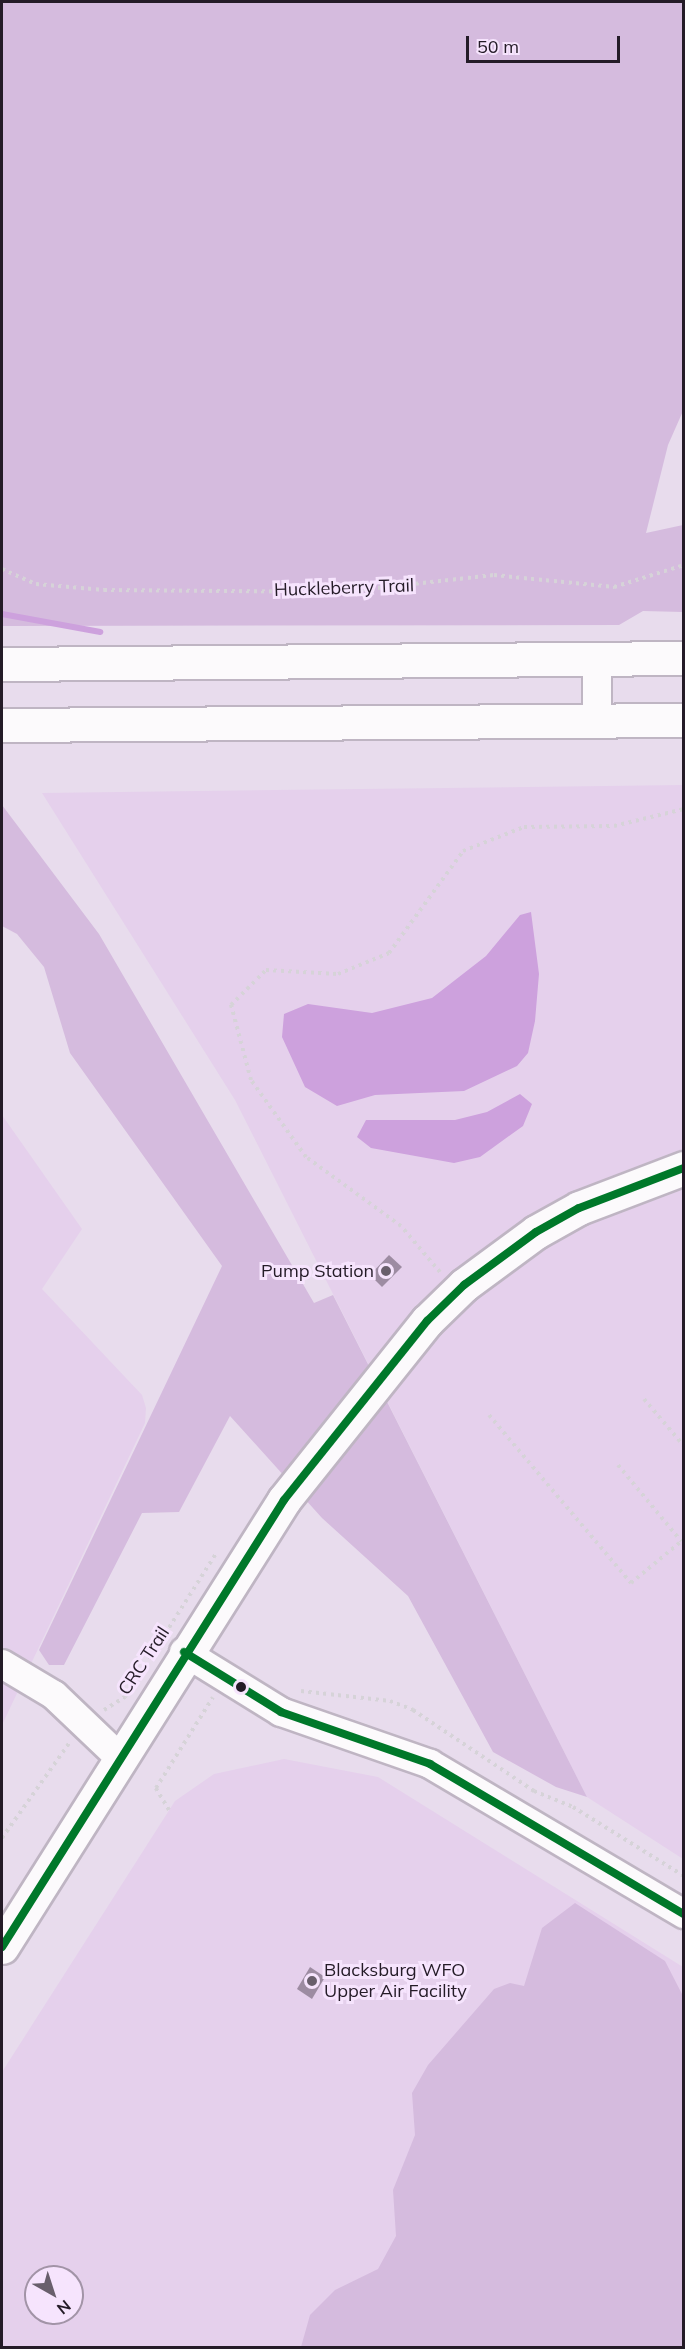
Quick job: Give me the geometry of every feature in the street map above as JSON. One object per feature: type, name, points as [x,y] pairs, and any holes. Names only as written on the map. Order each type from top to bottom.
[{"type":"main road","points":[[2,664],[684,658]]},
{"type":"main road","points":[[2,725],[684,720]]},
{"type":"main road","points":[[2,1947],[184,1652],[284,1500],[427,1321],[486,1268],[536,1232],[579,1208],[684,1168]]},
{"type":"street","points":[[597,659],[597,720]]},
{"type":"street","points":[[184,1652],[281,1712],[430,1764],[684,1914]]},
{"type":"street","points":[[2,1664],[54,1695],[118,1757]]},
{"type":"path","name":"Huckleberry Trail","points":[[2,569],[36,584],[104,590],[341,592],[494,575],[614,587],[684,565]]},
{"type":"path","points":[[440,1272],[401,1226],[306,1157],[251,1080],[231,1005],[266,970],[339,974],[388,953],[463,851],[524,828],[614,826],[684,809]]},
{"type":"path","points":[[644,1399],[684,1446]]},
{"type":"path","points":[[489,1415],[631,1583],[682,1540],[618,1466]]},
{"type":"path","name":"CRC Trail","points":[[101,1711],[125,1697],[181,1604]]},
{"type":"path","points":[[170,1810],[156,1788],[215,1694]]},
{"type":"path","points":[[2,1838],[73,1739]]},
{"type":"shaded area","points":[[2,2],[683,2],[683,411],[668,445],[646,533],[683,525],[683,612],[643,611],[619,625],[2,626]]},
{"type":"shaded area","points":[[683,785],[683,1859],[587,1797],[235,1100],[42,793]]},
{"type":"shaded area","points":[[2,805],[99,934],[314,1303],[333,1295],[587,1797],[556,1787],[493,1752],[408,1596],[322,1518],[230,1416],[179,1512],[142,1513],[64,1665],[49,1665],[39,1650],[222,1266],[70,1053],[44,967],[17,934],[2,926]]},
{"type":"shaded area","points":[[531,912],[539,974],[535,1021],[528,1053],[517,1066],[464,1091],[375,1095],[337,1106],[305,1087],[282,1037],[284,1014],[308,1004],[372,1013],[432,998],[486,956],[520,915]]},
{"type":"shaded area","points":[[520,1094],[532,1104],[523,1126],[480,1157],[454,1163],[371,1148],[357,1137],[366,1120],[455,1120],[487,1112]]},
{"type":"shaded area","points":[[2,1115],[82,1229],[42,1289],[142,1395],[146,1408],[145,1423],[2,1725]]},
{"type":"shaded area","points":[[284,1759],[378,1777],[683,1967],[683,2347],[2,2347],[2,2072],[175,1801],[214,1774]]},
{"type":"shaded area","points":[[575,1903],[665,1961],[683,1996],[683,2347],[301,2347],[310,2315],[335,2290],[378,2269],[396,2236],[393,2190],[415,2135],[412,2093],[428,2065],[494,1989],[510,1983],[524,1986],[542,1928]]},
{"type":"building","name":"Pump Station","points":[[389,1255],[402,1267],[382,1287],[370,1275]]},
{"type":"building","name":"Blacksburg WFO Upper Air Facility","points":[[310,1967],[325,1977],[312,1999],[297,1989]]},
{"type":"waterway","points":[[2,614],[100,632]]},
{"type":"transit line","name":"CRC","points":[[2,1947],[284,1500],[427,1321],[464,1285],[536,1232],[579,1208],[684,1168]]},
{"type":"transit line","name":"CRC","points":[[184,1652],[281,1712],[430,1764],[684,1914]]},
{"type":"place","name":"Pump Station","points":[[386,1271]]},
{"type":"place","name":"Blacksburg WFO Upper Air Facility","points":[[312,1981]]}]
